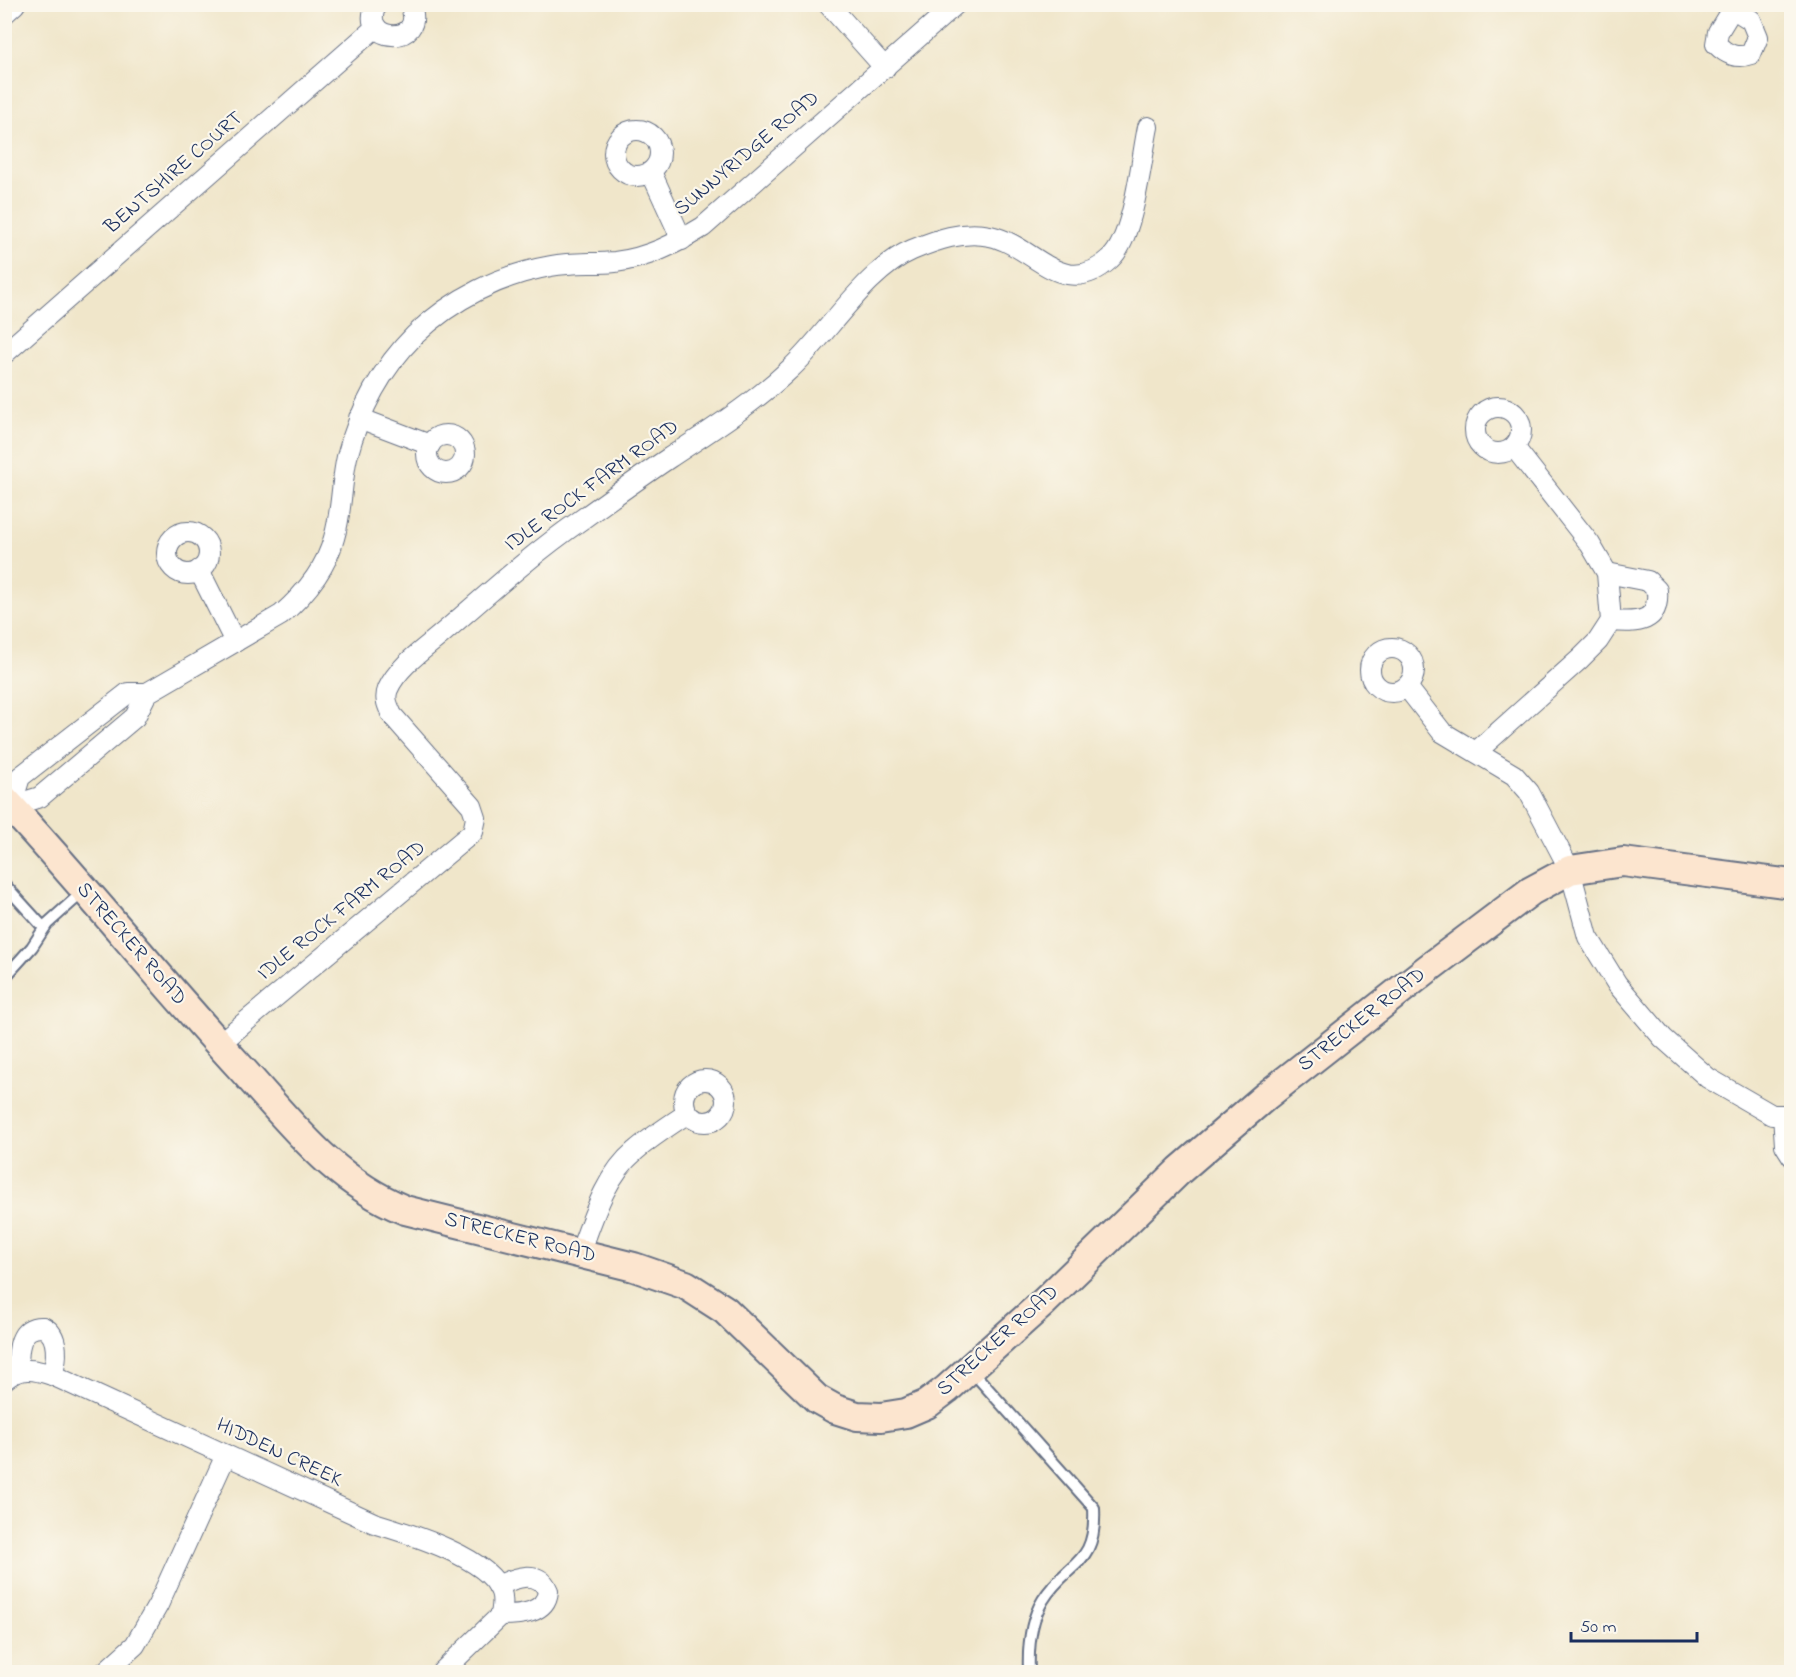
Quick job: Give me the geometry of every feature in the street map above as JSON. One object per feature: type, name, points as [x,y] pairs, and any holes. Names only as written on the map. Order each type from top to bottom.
[{"type":"street","points":[[4,14],[15,4]]},
{"type":"street","points":[[376,4],[373,14],[376,27],[386,35],[392,36],[406,32],[413,20],[410,4]]},
{"type":"street","points":[[828,4],[885,68]]},
{"type":"street","name":"SUNNYRIDGE ROAD","points":[[8,803],[20,777],[128,693],[147,693],[281,615],[299,600],[326,558],[334,538],[347,458],[359,418],[383,373],[398,354],[440,313],[465,297],[519,274],[552,266],[615,262],[643,256],[682,240],[703,227],[956,4]]},
{"type":"street","name":"BENTSHIRE COURT","points":[[4,354],[376,27]]},
{"type":"street","name":"IDLE ROCK FARM ROAD","points":[[219,1044],[473,832],[476,818],[472,806],[392,715],[386,700],[388,690],[407,665],[542,547],[753,400],[790,369],[826,332],[864,286],[904,254],[940,239],[971,234],[992,236],[1020,250],[1047,268],[1070,276],[1091,273],[1111,259],[1123,243],[1148,127]]},
{"type":"street","points":[[651,172],[682,240]]},
{"type":"street","points":[[359,418],[430,444]]},
{"type":"street","points":[[1476,752],[1580,659],[1598,641],[1611,621],[1607,573],[1590,544],[1514,447]]},
{"type":"street","points":[[199,570],[235,642]]},
{"type":"street","points":[[1607,573],[1648,581],[1658,590],[1659,606],[1653,615],[1635,622],[1611,621]]},
{"type":"street","points":[[1407,687],[1442,732],[1514,775],[1529,792],[1570,870],[1588,937],[1617,984],[1663,1038],[1708,1078],[1772,1115],[1787,1115],[1785,1145],[1791,1156]]},
{"type":"street","points":[[8,803],[40,797],[135,717],[147,693]]},
{"type":"street","name":"STRECKER ROAD","points":[[8,803],[219,1044],[326,1161],[353,1183],[378,1199],[405,1210],[634,1267],[686,1285],[725,1311],[817,1399],[835,1409],[857,1416],[881,1417],[906,1413],[927,1404],[971,1370],[1180,1170],[1266,1096],[1521,898],[1570,870],[1623,862],[1791,884]]},
{"type":"street","points":[[580,1253],[602,1196],[616,1172],[633,1152],[688,1113]]},
{"type":"street","points":[[11,1375],[24,1334],[28,1329],[43,1327],[51,1332],[55,1344],[57,1360],[52,1375]]},
{"type":"street","name":"HIDDEN CREEK","points":[[11,1375],[34,1369],[52,1375],[374,1523],[428,1540],[473,1563],[501,1602],[442,1672]]},
{"type":"street","points":[[105,1672],[135,1645],[158,1605],[226,1455]]},
{"type":"lane","points":[[4,884],[44,928]]},
{"type":"lane","points":[[4,978],[32,947],[44,928],[84,891]]},
{"type":"lane","points":[[971,1370],[1094,1508],[1094,1538],[1089,1549],[1050,1590],[1036,1611],[1031,1634],[1029,1672]]}]
